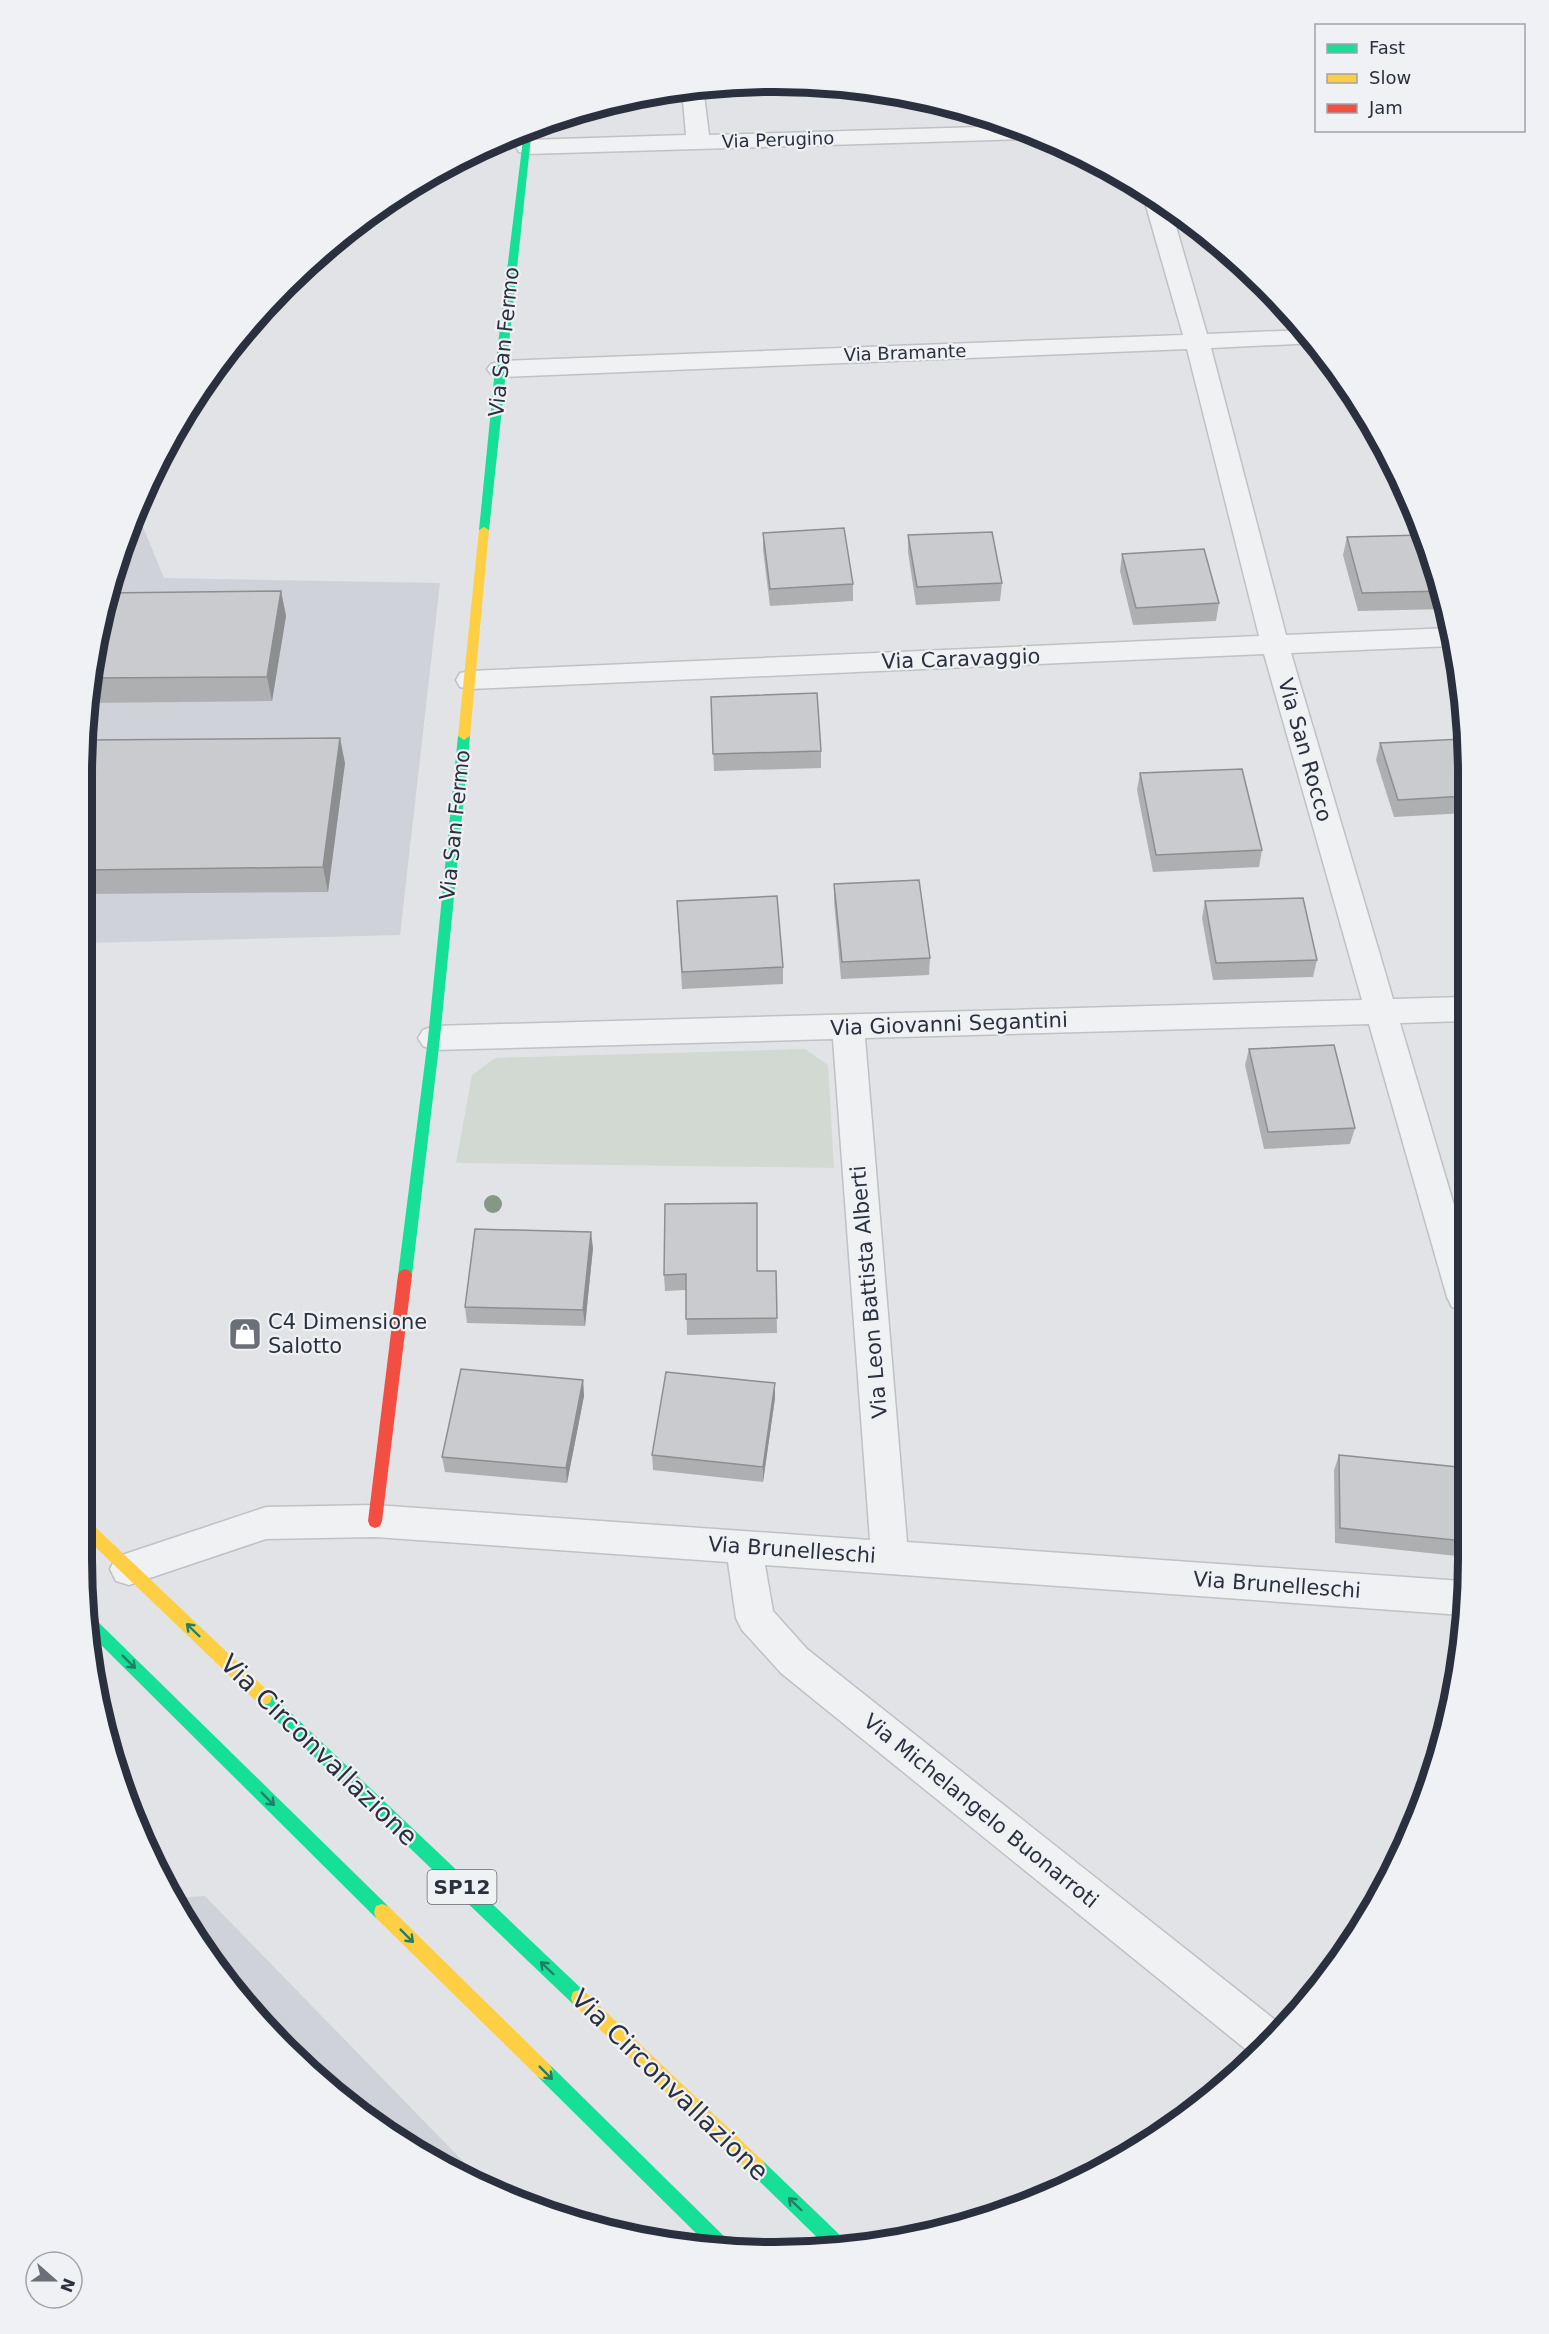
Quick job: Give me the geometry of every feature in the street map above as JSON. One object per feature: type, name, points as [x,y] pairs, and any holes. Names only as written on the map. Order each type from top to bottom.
[{"type":"street","points":[[694,96],[698,143]]},
{"type":"street","name":"Via Perugino","points":[[528,138],[698,143],[1007,133]]},
{"type":"street","name":"Via San Fermo","points":[[375,1521],[434,1038],[500,369],[528,138]]},
{"type":"street","name":"Via San Rocco","points":[[1159,211],[1197,341],[1275,645],[1379,1011],[1458,1277]]},
{"type":"street","name":"Via Bramante","points":[[500,369],[1299,337]]},
{"type":"street","name":"Via Caravaggio","points":[[470,680],[1443,637]]},
{"type":"street","name":"Via Giovanni Segantini","points":[[434,1038],[1458,1009]]},
{"type":"street","name":"Via Leon Battista Alberti","points":[[848,1027],[890,1558]]},
{"type":"street","name":"Via Brunelleschi","points":[[129,1569],[266,1523],[375,1521],[1456,1598]]},
{"type":"street","name":"Via Circonvallazione","points":[[92,1534],[833,2240]]},
{"type":"street","name":"Via Michelangelo Buonarroti","points":[[744,1546],[755,1618],[794,1661],[1262,2037]]},
{"type":"street","points":[[95,1629],[716,2240]]},
{"type":"shaded area","points":[[140,522],[164,578],[440,583],[400,935],[92,943],[92,774],[97,685],[115,598]]},
{"type":"shaded area","points":[[805,1049],[828,1065],[834,1168],[456,1163],[472,1075],[495,1058]]},
{"type":"shaded area","points":[[205,1896],[475,2173],[395,2127],[324,2073],[261,2010],[207,1939],[181,1898]]},
{"type":"building","points":[[844,528],[853,584],[770,589],[763,533]]},
{"type":"building","points":[[992,532],[1002,583],[917,587],[908,535]]},
{"type":"building","points":[[1414,535],[1432,591],[1362,593],[1347,537]]},
{"type":"building","points":[[1204,549],[1219,603],[1136,608],[1122,554]]},
{"type":"building","points":[[281,591],[267,677],[98,678],[117,593]]},
{"type":"building","points":[[817,693],[821,751],[713,754],[711,697]]},
{"type":"building","points":[[340,738],[323,867],[92,870],[93,740]]},
{"type":"building","points":[[1456,739],[1458,796],[1398,800],[1380,743]]},
{"type":"building","points":[[1242,769],[1262,850],[1156,855],[1140,773]]},
{"type":"building","points":[[919,880],[930,958],[842,962],[834,884]]},
{"type":"building","points":[[777,896],[783,967],[682,972],[677,901]]},
{"type":"building","points":[[1303,898],[1317,960],[1216,963],[1205,901]]},
{"type":"building","points":[[1334,1045],[1355,1128],[1268,1132],[1249,1049]]},
{"type":"building","points":[[757,1203],[757,1271],[776,1271],[777,1318],[686,1319],[686,1274],[664,1275],[665,1204]]},
{"type":"building","points":[[475,1229],[591,1232],[583,1310],[465,1307]]},
{"type":"building","points":[[461,1369],[583,1380],[566,1468],[442,1457]]},
{"type":"building","points":[[666,1372],[775,1383],[763,1467],[652,1455]]},
{"type":"building","points":[[1339,1455],[1458,1467],[1458,1540],[1340,1528]]},
{"type":"traffic: fast","points":[[484,530],[500,369],[528,138]]},
{"type":"traffic: fast","points":[[405,1275],[434,1038],[464,736]]},
{"type":"traffic: fast","points":[[95,1629],[382,1912]]},
{"type":"traffic: fast","points":[[264,1698],[579,1998]]},
{"type":"traffic: fast","points":[[544,2071],[716,2240]]},
{"type":"traffic: fast","points":[[757,2167],[833,2240]]},
{"type":"traffic: slow","points":[[464,736],[484,530]]},
{"type":"traffic: slow","points":[[92,1534],[264,1698]]},
{"type":"traffic: slow","points":[[382,1912],[544,2071]]},
{"type":"traffic: slow","points":[[579,1998],[757,2167]]},
{"type":"traffic: jam","points":[[375,1521],[405,1275]]},
{"type":"place","name":"C4 Dimensione Salotto","points":[[245,1334]]}]
